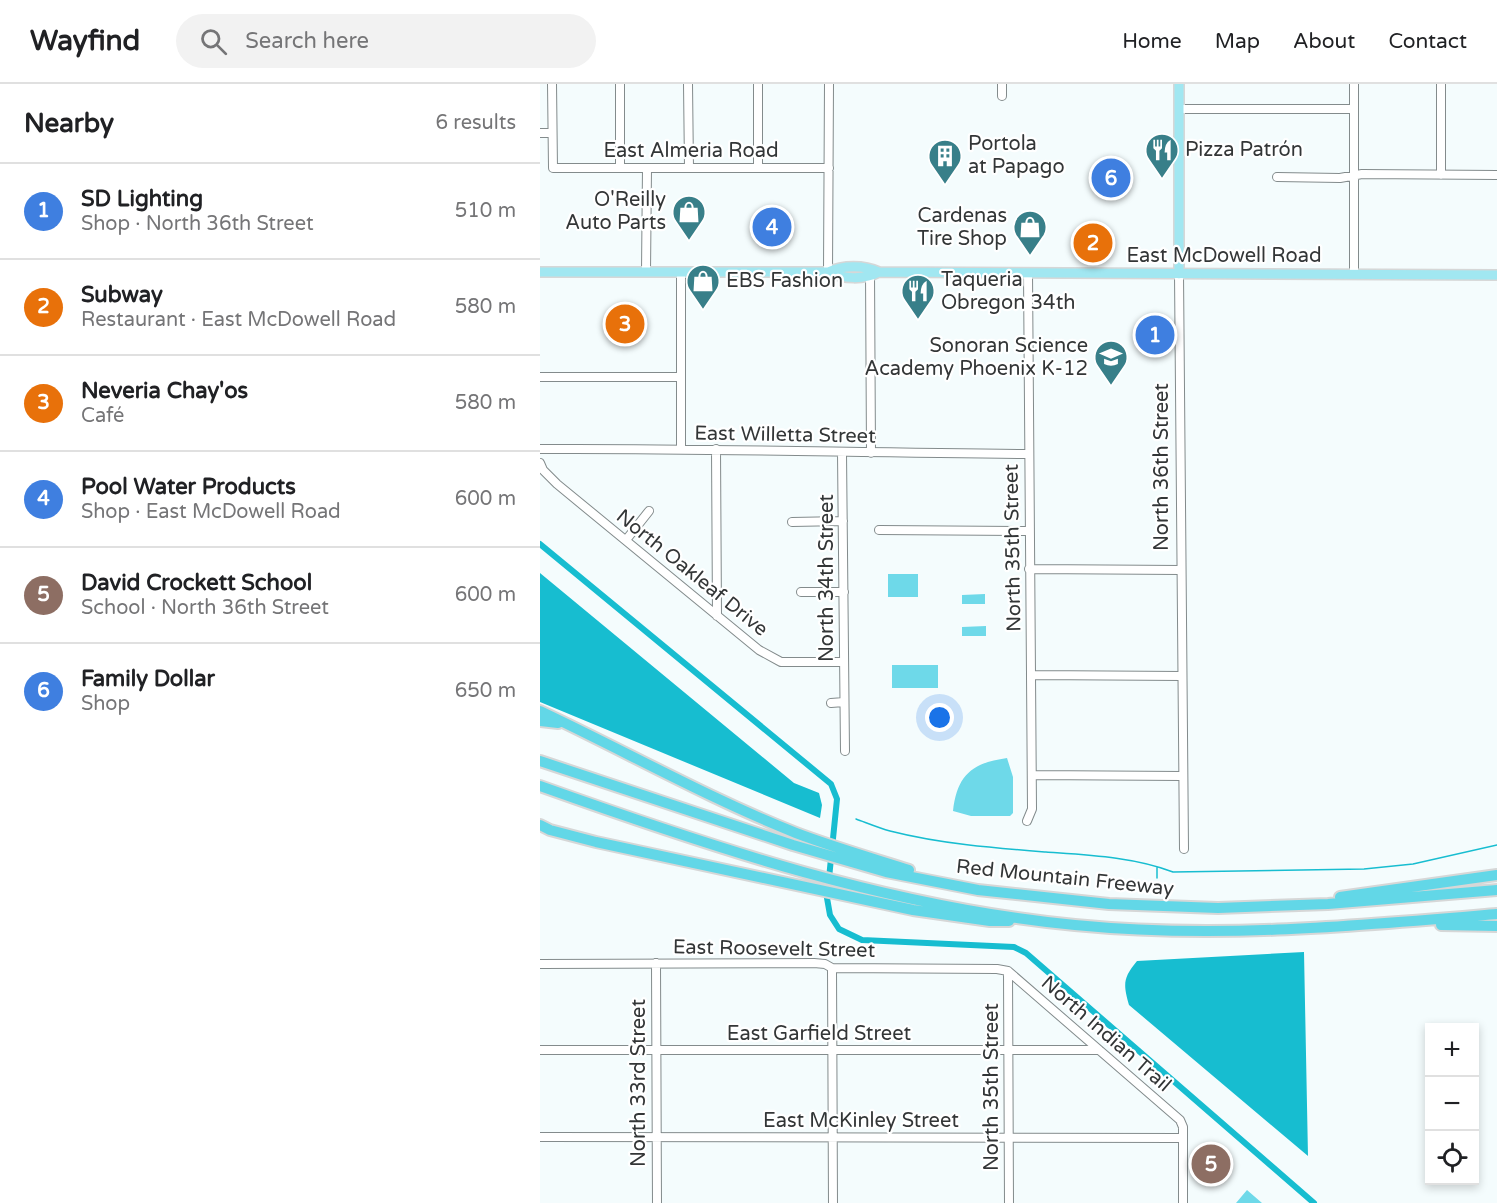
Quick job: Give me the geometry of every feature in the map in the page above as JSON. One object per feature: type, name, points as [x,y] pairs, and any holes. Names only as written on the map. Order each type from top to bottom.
[{"type":"highway","points":[[540,711],[667,774],[859,860]]},
{"type":"highway","points":[[540,721],[573,728]]},
{"type":"highway","points":[[540,760],[793,845],[859,860]]},
{"type":"highway","name":"Red Mountain Freeway","points":[[540,786],[856,892],[1036,921],[1119,929],[1215,932],[1289,930],[1497,914]]},
{"type":"highway","points":[[543,828],[787,884],[856,892]]},
{"type":"highway","name":"Red Mountain Freeway","points":[[859,860],[980,884],[1020,895],[1152,907],[1284,907],[1497,890]]},
{"type":"highway","points":[[1284,907],[1497,875]]},
{"type":"highway","points":[[1396,923],[1497,926]]},
{"type":"main road","name":"North 36th Street","points":[[1179,84],[1179,274]]},
{"type":"main road","name":"East McDowell Road","points":[[540,272],[828,272],[839,277],[873,272],[1497,275]]},
{"type":"street","points":[[540,133],[552,133],[552,84]]},
{"type":"street","points":[[620,84],[620,168]]},
{"type":"street","points":[[688,84],[689,168]]},
{"type":"street","points":[[758,84],[758,168]]},
{"type":"street","points":[[828,272],[829,84]]},
{"type":"street","points":[[1002,84],[1002,96]]},
{"type":"street","points":[[1354,84],[1354,274]]},
{"type":"street","points":[[1441,84],[1441,175]]},
{"type":"street","points":[[1179,109],[1354,109]]},
{"type":"street","name":"East Almeria Road","points":[[552,133],[553,168],[829,168]]},
{"type":"street","points":[[646,272],[647,168]]},
{"type":"street","points":[[1277,177],[1497,175]]},
{"type":"street","points":[[681,272],[681,449]]},
{"type":"street","points":[[871,453],[873,272]]},
{"type":"street","name":"North 35th Street","points":[[1027,821],[1032,809],[1028,273]]},
{"type":"street","name":"North 36th Street","points":[[1179,274],[1184,849]]},
{"type":"street","points":[[540,377],[681,377]]},
{"type":"street","name":"East Willetta Street","points":[[540,449],[1029,454]]},
{"type":"street","points":[[716,449],[717,616]]},
{"type":"street","name":"North 34th Street","points":[[842,453],[845,751]]},
{"type":"street","name":"North Oakleaf Drive","points":[[540,463],[543,470],[557,484],[759,651],[781,662],[844,662]]},
{"type":"street","points":[[626,540],[650,511]]},
{"type":"street","points":[[792,522],[843,521]]},
{"type":"street","points":[[879,530],[1029,531]]},
{"type":"street","points":[[1029,569],[1181,570]]},
{"type":"street","points":[[801,592],[844,592]]},
{"type":"street","points":[[1032,675],[1182,676]]},
{"type":"street","points":[[831,703],[844,702]]},
{"type":"street","points":[[1032,775],[1182,776]]},
{"type":"street","name":"North 33rd Street","points":[[656,963],[657,1203]]},
{"type":"street","name":"East Roosevelt Street","points":[[540,964],[814,963],[825,964],[832,968],[997,969],[1008,971]]},
{"type":"street","points":[[832,968],[833,1203]]},
{"type":"street","name":"North 35th Street","points":[[1008,971],[1009,1203]]},
{"type":"street","name":"North Indian Trail","points":[[1008,971],[1182,1123],[1183,1138]]},
{"type":"street","name":"East Garfield Street","points":[[540,1050],[1008,1052],[1099,1050]]},
{"type":"street","name":"East McKinley Street","points":[[540,1137],[1183,1138]]},
{"type":"street","points":[[1183,1138],[1183,1203]]},
{"type":"shaded area","points":[[540,573],[794,783],[819,793],[822,805],[820,818],[540,702]]},
{"type":"shaded area","points":[[888,574],[918,574],[918,597],[888,597]]},
{"type":"shaded area","points":[[985,594],[985,604],[962,604],[962,595]]},
{"type":"shaded area","points":[[986,626],[986,636],[962,636],[962,627]]},
{"type":"shaded area","points":[[892,665],[938,665],[938,688],[892,688]]},
{"type":"shaded area","points":[[1007,758],[1013,777],[1013,813],[1010,816],[971,816],[953,811],[958,788],[968,773],[984,763]]},
{"type":"shaded area","points":[[1304,952],[1308,1156],[1129,1005],[1125,986],[1129,972],[1137,961]]},
{"type":"shaded area","points":[[1247,1190],[1262,1203],[1236,1203]]},
{"type":"waterway","points":[[540,544],[831,784],[837,799],[827,898],[830,915],[839,929],[862,940],[1014,947],[1026,953],[1314,1203]]},
{"type":"waterway","points":[[856,819],[890,831],[929,839],[987,847],[1111,858],[1143,863],[1173,872],[1364,869],[1413,864],[1497,845]]},
{"type":"waterway","points":[[1157,867],[1157,878]]},
{"type":"place","name":"Family Dollar","points":[[1111,178]]},
{"type":"place","name":"Pizza Patrón","points":[[1162,179]]},
{"type":"place","name":"Portola at Papago","points":[[945,185]]},
{"type":"place","name":"Pool Water Products","points":[[772,227]]},
{"type":"place","name":"O'Reilly Auto Parts","points":[[689,241]]},
{"type":"place","name":"Subway","points":[[1093,243]]},
{"type":"place","name":"Cardenas Tire Shop","points":[[1030,256]]},
{"type":"place","name":"EBS Fashion","points":[[703,310]]},
{"type":"place","name":"Taqueria Obregon 34th","points":[[918,320]]},
{"type":"place","name":"Neveria Chay'os","points":[[625,324]]},
{"type":"place","name":"SD Lighting","points":[[1155,335]]},
{"type":"place","name":"Sonoran Science Academy Phoenix K-12","points":[[1111,386]]},
{"type":"place","name":"David Crockett School","points":[[1211,1164]]}]
